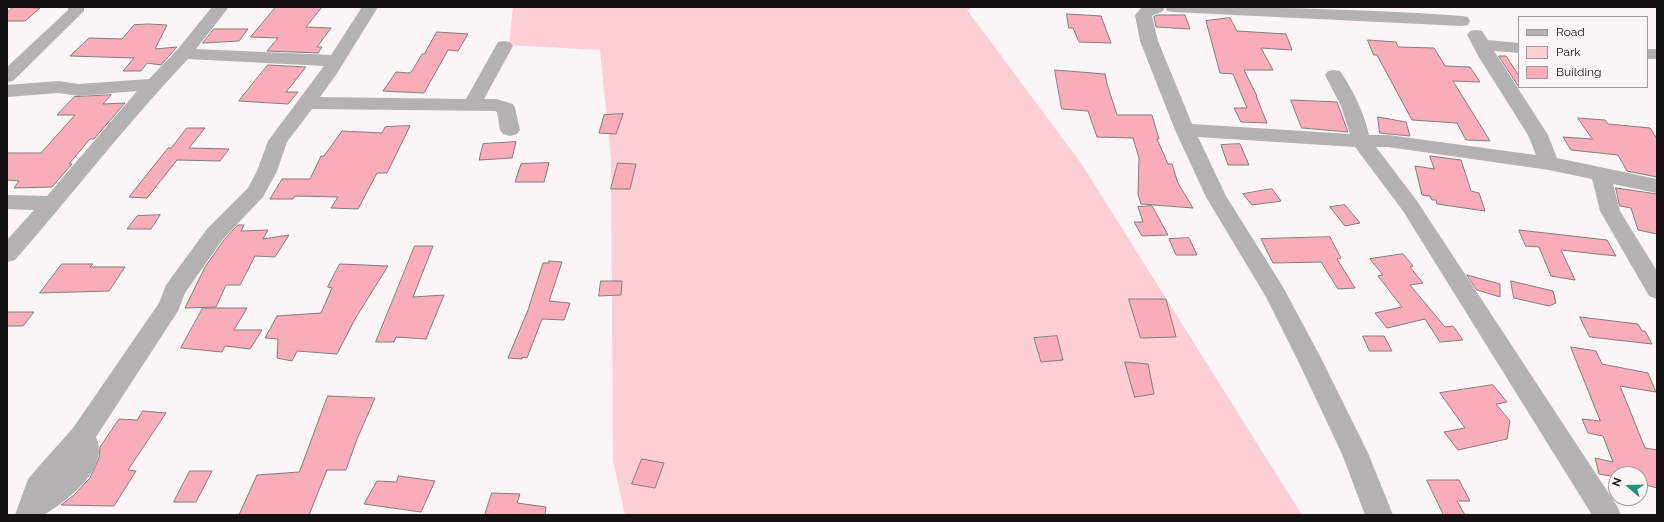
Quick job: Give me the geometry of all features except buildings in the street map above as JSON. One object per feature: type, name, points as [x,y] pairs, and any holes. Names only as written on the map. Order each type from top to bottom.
[{"type":"street","points":[[7,77],[76,11],[76,7]]},
{"type":"street","points":[[7,254],[52,204],[137,102],[183,54],[220,7]]},
{"type":"street","points":[[31,511],[64,485],[81,468],[86,447],[82,436],[170,305],[174,291],[215,234],[256,192],[267,171],[278,141],[307,103],[370,7]]},
{"type":"street","points":[[1157,7],[1148,10],[1143,15],[1149,41],[1185,130],[1216,197],[1275,293],[1312,365],[1355,453],[1379,515]]},
{"type":"street","points":[[1173,7],[1314,10],[1462,21]]},
{"type":"street","points":[[1449,7],[1477,36],[1488,59],[1538,135],[1549,163]]},
{"type":"street","points":[[1482,45],[1518,48]]},
{"type":"street","points":[[472,104],[504,46]]},
{"type":"street","points":[[183,54],[335,61]]},
{"type":"street","points":[[1334,75],[1347,98],[1358,126],[1361,141],[1410,206],[1607,515]]},
{"type":"street","points":[[7,91],[58,87],[79,90],[154,84]]},
{"type":"street","points":[[307,103],[496,104],[506,108],[510,130]]},
{"type":"street","points":[[1185,130],[1361,141],[1388,141],[1549,163],[1657,186]]},
{"type":"street","points":[[1601,175],[1610,211],[1657,290]]},
{"type":"street","points":[[7,202],[52,204]]},
{"type":"green space","points":[[513,7],[973,7],[967,10],[1081,163],[1302,515],[625,515],[613,461],[611,158],[600,50],[509,45]]}]
